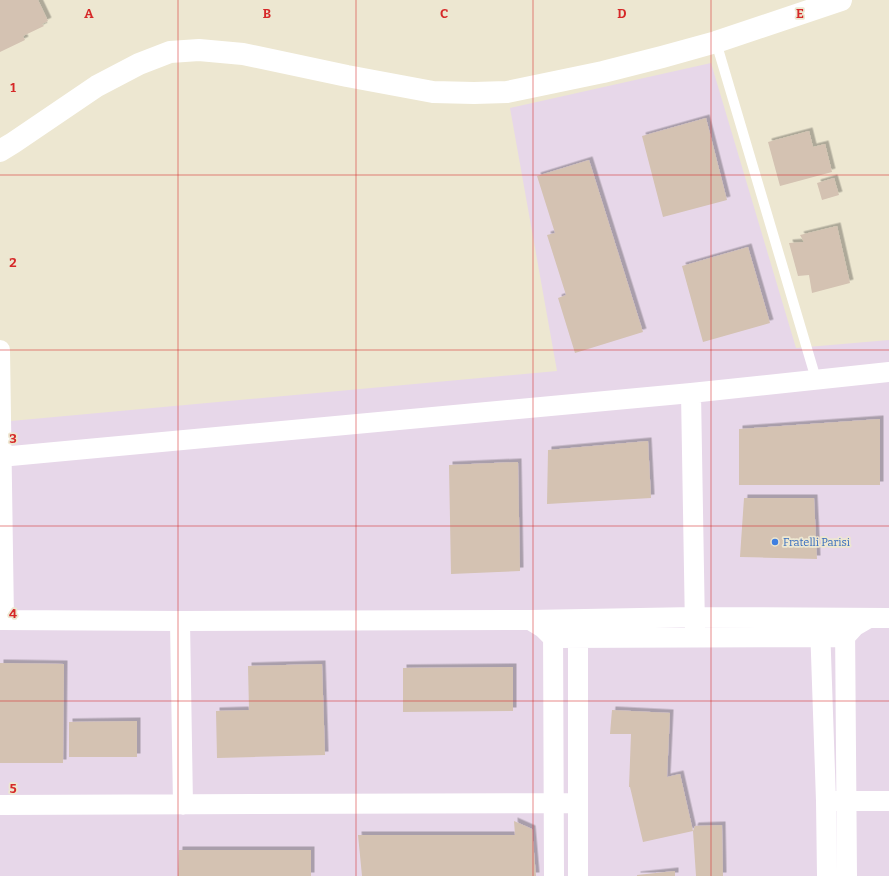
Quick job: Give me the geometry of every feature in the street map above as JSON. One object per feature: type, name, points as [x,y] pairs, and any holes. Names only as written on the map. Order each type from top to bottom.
[{"type":"street","points":[[4,149],[97,86],[140,64],[170,52],[199,50],[244,54],[347,76],[433,92],[507,92],[603,72],[716,42],[841,0]]},
{"type":"street","points":[[0,350],[2,620],[530,620],[553,629],[578,629],[695,638],[820,628],[845,628],[855,626],[867,619],[889,618]]},
{"type":"street","points":[[1,457],[691,393],[889,372]]},
{"type":"street","points":[[691,393],[695,638]]},
{"type":"street","points":[[578,629],[695,617],[820,628]]},
{"type":"street","points":[[180,621],[183,805]]},
{"type":"street","points":[[820,628],[827,876]]},
{"type":"street","points":[[845,628],[847,876]]},
{"type":"street","points":[[553,629],[554,876]]},
{"type":"street","points":[[578,629],[578,876]]},
{"type":"street","points":[[826,802],[889,801]]},
{"type":"street","points":[[0,805],[578,803]]},
{"type":"lane","points":[[716,42],[816,379]]},
{"type":"shaded area","points":[[711,63],[796,348],[889,340],[889,876],[0,876],[0,422],[557,371],[510,108]]},
{"type":"building","points":[[0,0],[38,0],[48,21],[42,24],[44,26],[23,36],[25,40],[0,52]]},
{"type":"building","points":[[706,118],[727,200],[663,217],[642,136]]},
{"type":"building","points":[[809,131],[813,147],[825,144],[832,172],[780,186],[768,142]]},
{"type":"building","points":[[589,160],[643,332],[575,353],[558,298],[566,295],[547,235],[555,233],[537,176]]},
{"type":"building","points":[[834,178],[839,195],[822,200],[817,183]]},
{"type":"building","points":[[837,226],[850,283],[812,293],[809,275],[798,276],[789,243],[804,242],[800,235]]},
{"type":"building","points":[[748,247],[770,323],[703,342],[682,266]]},
{"type":"building","points":[[880,419],[880,485],[739,485],[739,429]]},
{"type":"building","points":[[648,441],[651,498],[547,504],[548,450]]},
{"type":"building","points":[[518,462],[520,571],[451,574],[449,465]]},
{"type":"building","points":[[744,498],[814,498],[817,559],[740,557]]},
{"type":"building","points":[[0,663],[64,664],[63,763],[0,763]]},
{"type":"building","points":[[322,664],[325,755],[217,758],[216,711],[249,710],[248,666]]},
{"type":"building","points":[[513,667],[513,711],[403,712],[403,668]]},
{"type":"building","points":[[612,710],[670,713],[667,777],[680,774],[693,831],[643,842],[629,787],[631,734],[610,734]]},
{"type":"building","points":[[137,721],[137,757],[69,757],[69,722]]},
{"type":"building","points":[[514,821],[532,829],[536,876],[362,876],[358,835],[515,835]]},
{"type":"building","points":[[722,825],[723,876],[696,876],[693,831],[695,826]]},
{"type":"building","points":[[179,850],[311,850],[311,876],[178,876]]},
{"type":"building","points":[[675,871],[675,876],[637,876],[637,875]]},
{"type":"place","name":"Fratelli Parisi","points":[[775,542]]}]
